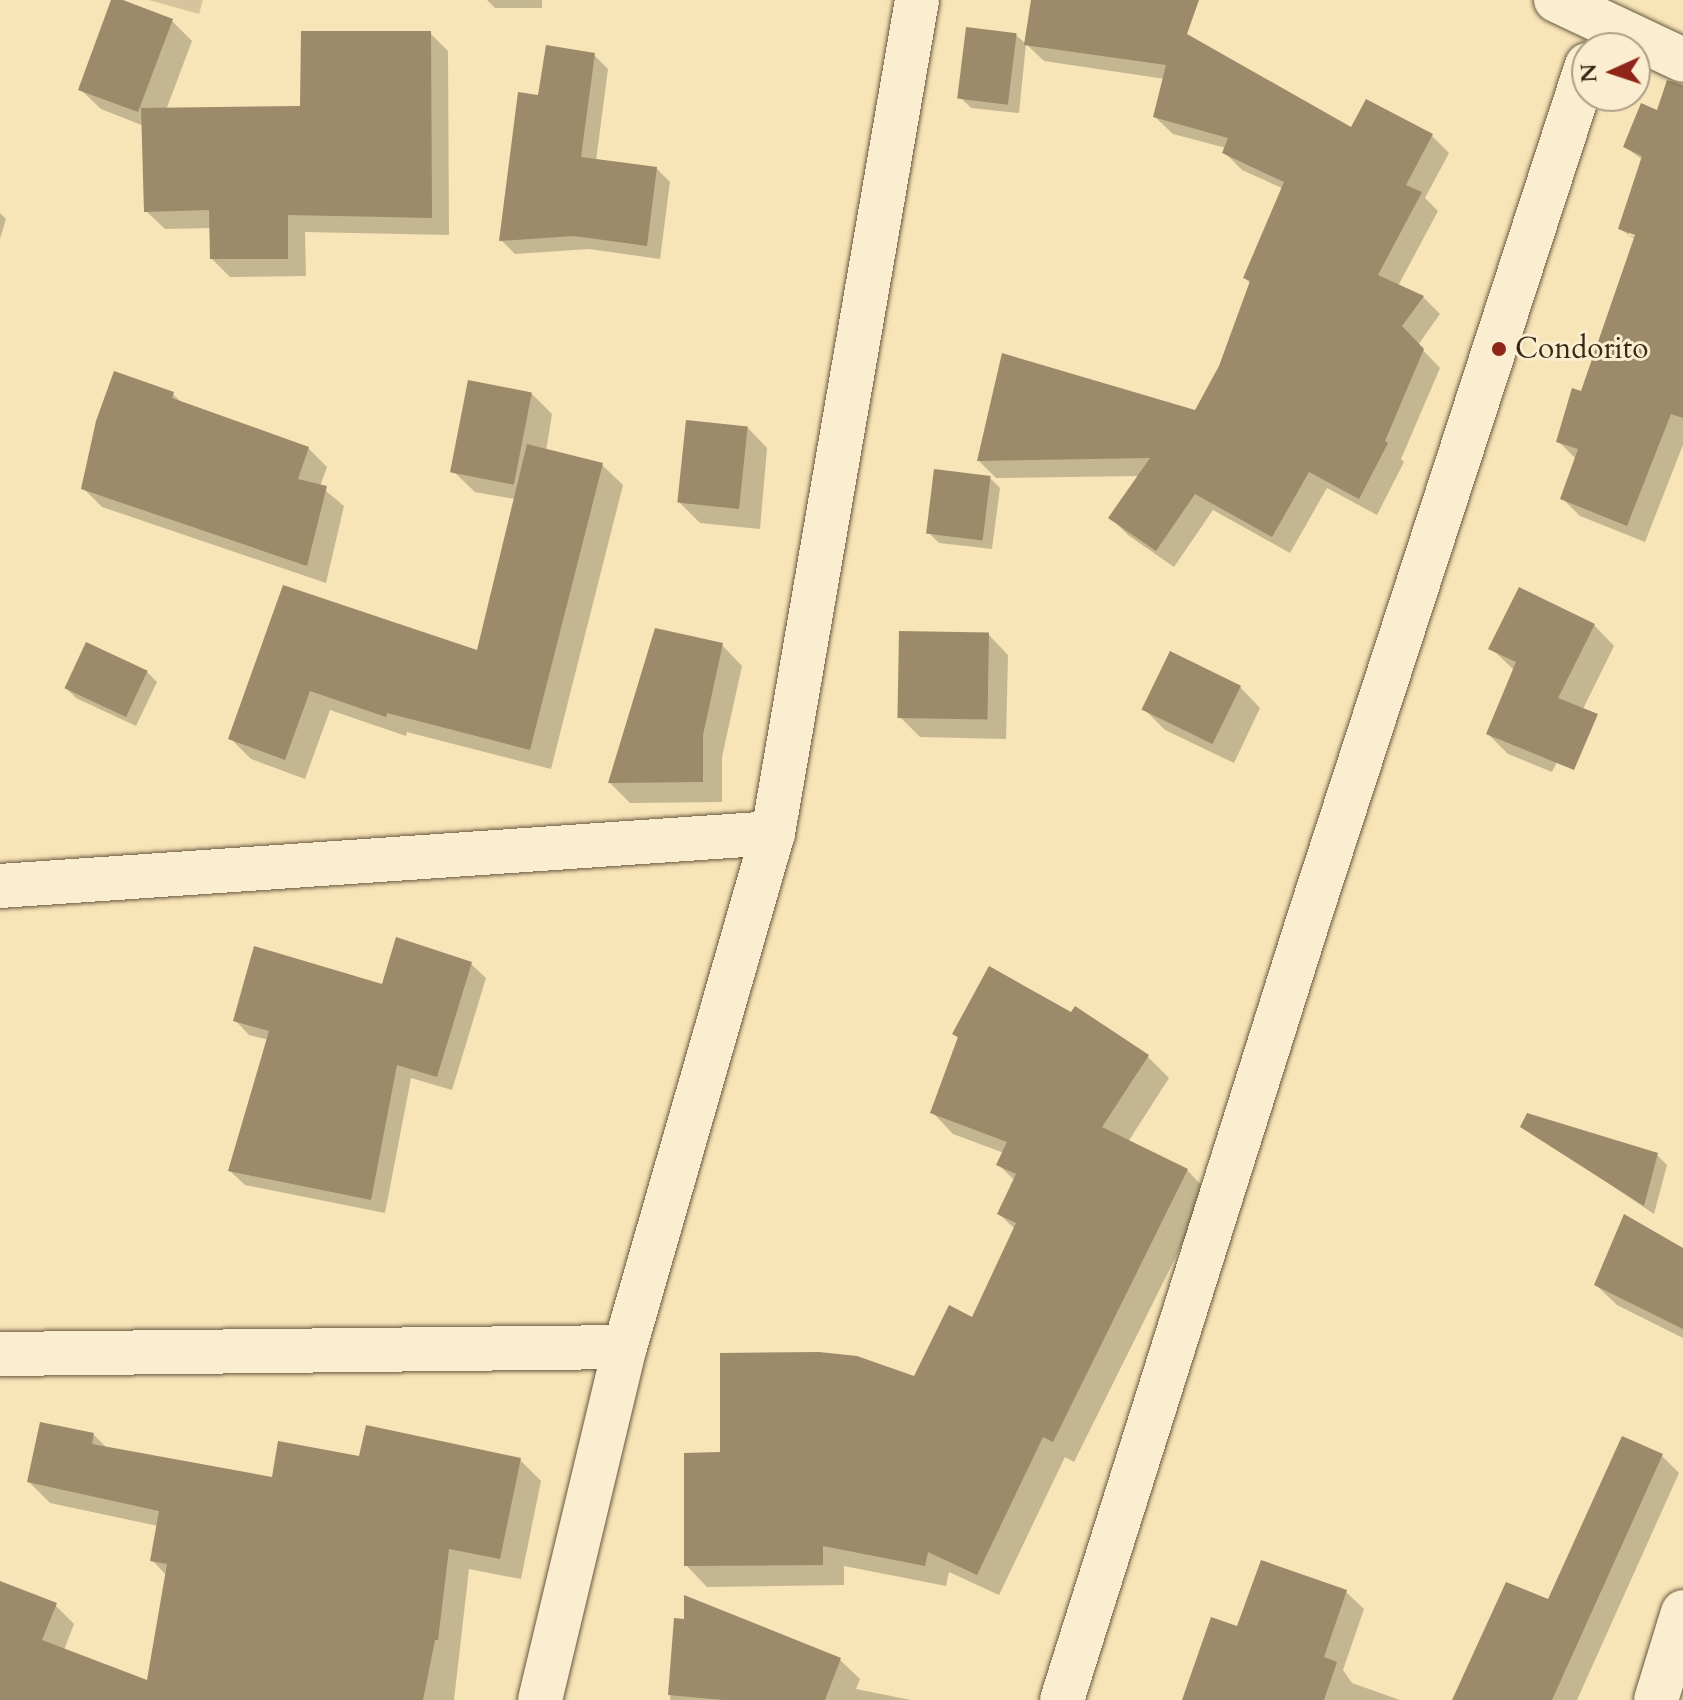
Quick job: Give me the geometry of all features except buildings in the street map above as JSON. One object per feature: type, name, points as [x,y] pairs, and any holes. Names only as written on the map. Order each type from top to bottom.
[{"type":"street","points":[[540,1700],[625,1347],[773,833],[917,0]]},
{"type":"street","points":[[1556,0],[1593,32]]},
{"type":"street","points":[[1651,51],[1683,60]]},
{"type":"street","points":[[1062,1700],[1315,900],[1572,112]]},
{"type":"street","points":[[0,886],[773,833]]},
{"type":"street","points":[[0,1354],[625,1347]]},
{"type":"street","points":[[1656,1700],[1683,1612]]},
{"type":"shaded area","points":[[149,0],[203,0],[199,14]]},
{"type":"place","name":"Condorito","points":[[1499,349]]}]
